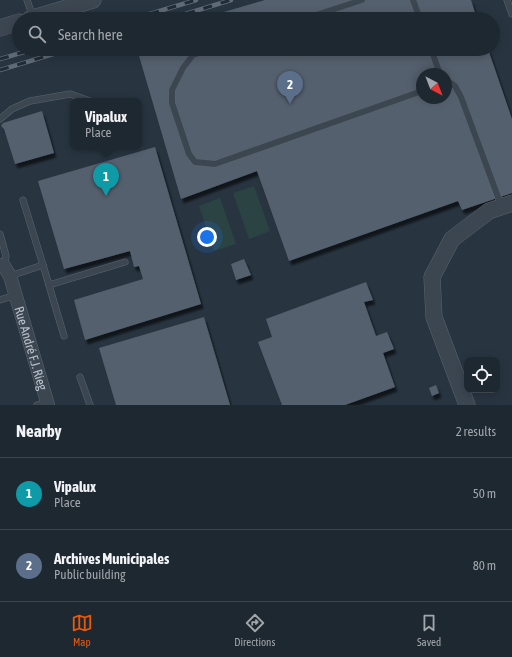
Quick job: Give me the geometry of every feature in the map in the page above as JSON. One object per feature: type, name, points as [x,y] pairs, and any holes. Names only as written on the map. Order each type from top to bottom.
[{"type":"street","points":[[53,12],[92,0]]},
{"type":"street","points":[[0,28],[12,24]]},
{"type":"street","points":[[467,405],[434,317],[432,277],[452,239],[490,211],[507,205]]},
{"type":"street","name":"Rue André F.J. Rieg","points":[[5,269],[16,295],[44,404]]},
{"type":"lane","points":[[27,0],[27,12]]},
{"type":"lane","points":[[325,12],[362,0]]},
{"type":"lane","points":[[413,0],[417,12]]},
{"type":"lane","points":[[507,0],[512,14]]},
{"type":"lane","points":[[192,56],[183,68],[172,90],[172,103],[174,114],[189,154],[195,162],[203,164],[215,164],[416,93]]},
{"type":"lane","points":[[434,56],[438,68]]},
{"type":"lane","points":[[452,84],[455,86],[462,97],[507,205]]},
{"type":"lane","points":[[0,119],[12,109],[30,101],[70,94],[81,98]]},
{"type":"lane","points":[[23,200],[44,264],[64,336]]},
{"type":"lane","points":[[0,234],[6,256],[5,269],[44,264]]},
{"type":"lane","points":[[49,285],[125,262]]},
{"type":"lane","name":"Rue André F.J. Rieg","points":[[0,300],[16,295]]},
{"type":"lane","points":[[80,377],[90,405]]},
{"type":"green space","points":[[254,186],[270,231],[249,239],[233,193]]},
{"type":"green space","points":[[220,198],[236,244],[214,251],[199,206]]},
{"type":"building","points":[[265,0],[471,0],[475,12],[224,12]]},
{"type":"building","points":[[139,56],[490,56],[512,119],[512,193],[462,210],[458,201],[289,261],[257,171],[181,199]]},
{"type":"building","points":[[42,111],[54,153],[15,164],[4,129],[1,126],[3,123]]},
{"type":"building","points":[[155,147],[201,304],[85,340],[74,300],[143,279],[139,266],[134,267],[130,251],[64,269],[38,181]]},
{"type":"building","points":[[244,259],[251,275],[236,280],[231,264]]},
{"type":"building","points":[[366,282],[373,300],[364,302],[376,336],[387,332],[394,349],[383,353],[395,387],[345,405],[282,405],[258,342],[272,337],[266,319]]},
{"type":"building","points":[[204,317],[230,405],[116,405],[99,348]]},
{"type":"building","points":[[436,385],[439,393],[432,396],[429,388]]},
{"type":"railway","points":[[156,12],[196,0]]},
{"type":"railway","points":[[192,12],[231,0]]},
{"type":"railway","points":[[0,59],[12,55]]},
{"type":"railway","points":[[0,70],[47,56]]},
{"type":"place","name":"Archives Municipales","points":[[290,104]]},
{"type":"place","name":"Vipalux","points":[[106,196]]}]
